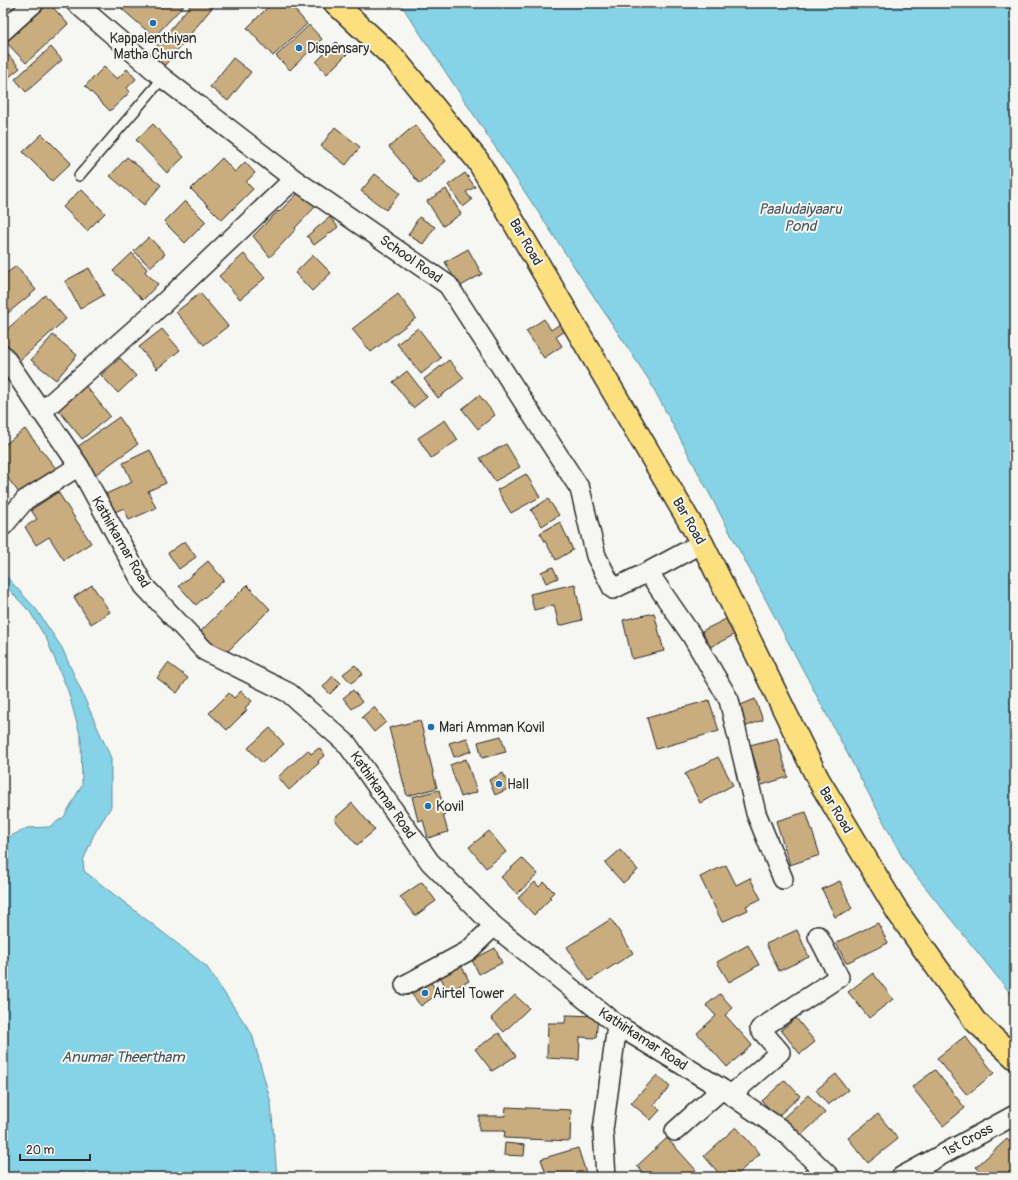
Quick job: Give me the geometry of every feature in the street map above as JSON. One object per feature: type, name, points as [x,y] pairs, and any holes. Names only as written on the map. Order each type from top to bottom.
[{"type":"main road","name":"Bar Road","points":[[335,3],[395,59],[478,160],[702,543],[818,779],[899,914],[975,1021],[1015,1058]]},
{"type":"street","points":[[3,31],[34,3]]},
{"type":"street","name":"School Road","points":[[76,3],[163,78],[294,179],[448,285],[580,489],[596,556],[613,588],[648,572],[702,543]]},
{"type":"street","points":[[41,412],[151,316],[294,179]]},
{"type":"street","name":"Kathirkamar Road","points":[[3,355],[79,466],[144,586],[205,651],[289,693],[348,744],[430,862],[494,926],[617,1024],[727,1092],[782,1130],[830,1177]]},
{"type":"street","points":[[3,526],[25,500],[79,466]]},
{"type":"street","points":[[648,572],[692,636],[729,700],[756,813],[783,879]]},
{"type":"street","points":[[405,985],[468,952],[494,926]]},
{"type":"street","points":[[675,1131],[780,1052],[760,1029],[839,977],[818,936]]},
{"type":"street","points":[[606,1177],[603,1130],[617,1024]]},
{"type":"street","name":"1st Cross","points":[[901,1177],[1015,1115]]},
{"type":"lane","points":[[79,176],[163,78]]},
{"type":"water","name":"Paaludaiyaaru Pond","points":[[400,3],[1015,3],[1015,999],[905,862],[649,380]]},
{"type":"water","name":"Anumar Theertham","points":[[3,573],[36,609],[62,648],[111,758],[111,807],[94,834],[83,861],[84,871],[206,966],[252,1034],[271,1103],[277,1177],[3,1177],[3,840],[27,828],[49,827],[64,817],[82,785],[81,738],[68,691],[47,640],[30,612],[3,583]]},
{"type":"building","points":[[49,3],[68,24],[26,63],[6,42]]},
{"type":"building","name":"Kappalenthiyan Matha Church","points":[[127,3],[186,3],[154,37],[122,9]]},
{"type":"building","points":[[192,3],[216,3],[160,71],[146,59]]},
{"type":"building","points":[[272,3],[276,3],[279,6],[283,3],[289,3],[307,24],[273,56],[247,28]]},
{"type":"building","name":"Dispensary","points":[[309,25],[322,39],[290,70],[276,56]]},
{"type":"building","points":[[336,42],[347,54],[327,74],[316,62]]},
{"type":"building","points":[[51,47],[62,60],[26,92],[15,79]]},
{"type":"building","points":[[3,49],[20,68],[3,82]]},
{"type":"building","points":[[233,58],[251,72],[228,101],[210,87]]},
{"type":"building","points":[[104,67],[117,79],[127,69],[136,79],[127,88],[130,92],[110,111],[85,86]]},
{"type":"building","points":[[153,124],[184,157],[167,173],[136,140]]},
{"type":"building","points":[[415,125],[446,161],[420,184],[389,147]]},
{"type":"building","points":[[335,127],[360,147],[346,165],[321,146]]},
{"type":"building","points":[[42,134],[71,163],[52,181],[23,152]]},
{"type":"building","points":[[127,157],[161,185],[144,205],[110,176]]},
{"type":"building","points":[[222,158],[235,172],[245,162],[255,173],[246,182],[253,189],[222,220],[191,189]]},
{"type":"building","points":[[465,173],[475,187],[466,192],[472,200],[463,207],[448,185]]},
{"type":"building","points":[[375,174],[400,193],[386,210],[361,191]]},
{"type":"building","points":[[81,189],[105,213],[87,231],[63,207]]},
{"type":"building","points":[[446,189],[461,214],[443,226],[427,201]]},
{"type":"building","points":[[300,191],[316,206],[270,257],[253,236]]},
{"type":"building","points":[[185,201],[206,222],[185,243],[164,222]]},
{"type":"building","points":[[330,217],[338,227],[314,245],[307,236]]},
{"type":"building","points":[[419,217],[435,227],[423,244],[408,235]]},
{"type":"building","points":[[149,237],[165,254],[150,267],[134,251]]},
{"type":"building","points":[[468,249],[482,274],[459,287],[445,262]]},
{"type":"building","points":[[132,253],[147,269],[145,272],[158,284],[143,300],[113,271]]},
{"type":"building","points":[[244,254],[265,278],[240,299],[219,276]]},
{"type":"building","points":[[313,255],[331,273],[312,291],[295,273]]},
{"type":"building","points":[[16,266],[36,290],[3,317],[3,276]]},
{"type":"building","points":[[89,268],[104,295],[80,309],[65,281]]},
{"type":"building","points":[[200,293],[228,326],[204,345],[176,312]]},
{"type":"building","points":[[398,294],[416,318],[371,352],[352,329]]},
{"type":"building","points":[[45,295],[66,319],[19,361],[3,344],[3,333]]},
{"type":"building","points":[[544,319],[551,330],[560,324],[565,331],[556,337],[562,346],[544,358],[526,331]]},
{"type":"building","points":[[418,328],[441,358],[421,374],[397,344]]},
{"type":"building","points":[[162,329],[180,350],[157,369],[139,347]]},
{"type":"building","points":[[53,335],[77,355],[56,380],[31,360]]},
{"type":"building","points":[[120,358],[136,376],[118,393],[101,375]]},
{"type":"building","points":[[449,360],[464,378],[438,398],[424,379]]},
{"type":"building","points":[[407,371],[427,397],[413,408],[393,382]]},
{"type":"building","points":[[85,385],[110,416],[82,439],[56,407]]},
{"type":"building","points":[[479,395],[495,415],[478,429],[462,409]]},
{"type":"building","points":[[119,417],[138,444],[92,477],[73,450]]},
{"type":"building","points":[[445,420],[458,440],[431,458],[418,438]]},
{"type":"building","points":[[25,429],[58,471],[23,498],[3,472],[3,446]]},
{"type":"building","points":[[506,444],[520,467],[495,481],[480,458]]},
{"type":"building","points":[[150,450],[166,483],[148,491],[156,508],[129,520],[124,508],[115,512],[106,494],[132,482],[123,463]]},
{"type":"building","points":[[526,474],[540,497],[511,513],[497,490]]},
{"type":"building","points":[[58,492],[91,543],[64,560],[49,537],[36,545],[25,527],[37,519],[31,510]]},
{"type":"building","points":[[548,499],[559,515],[542,526],[531,510]]},
{"type":"building","points":[[560,522],[573,550],[556,560],[540,533]]},
{"type":"building","points":[[185,541],[196,557],[179,569],[168,553]]},
{"type":"building","points":[[208,561],[224,580],[196,605],[179,586]]},
{"type":"building","points":[[553,567],[558,578],[546,583],[541,572]]},
{"type":"building","points":[[575,584],[582,620],[559,626],[554,605],[534,610],[530,594]]},
{"type":"building","points":[[92,585],[110,612],[91,624],[74,597]]},
{"type":"building","points":[[247,585],[270,609],[224,655],[200,632]]},
{"type":"building","points":[[654,613],[664,651],[632,659],[623,620]]},
{"type":"building","points":[[728,618],[736,634],[710,647],[702,631]]},
{"type":"building","points":[[168,663],[188,678],[177,693],[157,678]]},
{"type":"building","points":[[355,665],[363,674],[351,683],[343,674]]},
{"type":"building","points":[[333,676],[341,683],[330,694],[323,687]]},
{"type":"building","points":[[353,690],[362,702],[352,709],[343,698]]},
{"type":"building","points":[[241,691],[252,701],[245,708],[247,710],[227,730],[209,713],[229,693],[234,698]]},
{"type":"building","points":[[755,699],[763,720],[744,727],[736,707]]},
{"type":"building","points":[[709,700],[719,731],[656,749],[647,718]]},
{"type":"building","points":[[374,707],[386,722],[374,732],[362,717]]},
{"type":"building","points":[[420,720],[437,788],[407,796],[389,728]]},
{"type":"building","points":[[270,728],[284,744],[262,763],[248,748]]},
{"type":"building","points":[[501,736],[506,752],[482,758],[478,742]]},
{"type":"building","points":[[467,738],[472,751],[454,757],[449,743]]},
{"type":"building","points":[[777,738],[788,777],[762,785],[750,745]]},
{"type":"building","points":[[319,748],[325,755],[318,761],[319,763],[289,790],[278,777],[308,750],[311,754]]},
{"type":"building","points":[[718,757],[733,785],[700,803],[685,774]]},
{"type":"building","points":[[466,759],[477,792],[461,797],[450,765]]},
{"type":"building","name":"Hall","points":[[503,773],[510,788],[495,795],[489,780]]},
{"type":"building","name":"Kovil","points":[[439,790],[445,815],[443,815],[448,832],[428,838],[423,820],[418,821],[412,797]]},
{"type":"building","points":[[352,803],[375,830],[357,845],[334,819]]},
{"type":"building","points":[[806,812],[820,855],[790,865],[776,821]]},
{"type":"building","points":[[489,831],[506,852],[486,868],[469,847]]},
{"type":"building","points":[[620,850],[638,870],[623,883],[605,863]]},
{"type":"building","points":[[522,858],[538,874],[517,894],[501,877]]},
{"type":"building","points":[[726,865],[736,885],[750,878],[761,899],[746,906],[748,910],[722,922],[700,877]]},
{"type":"building","points":[[840,881],[852,909],[835,917],[822,889]]},
{"type":"building","points":[[422,882],[436,901],[415,916],[400,897]]},
{"type":"building","points":[[535,882],[539,887],[544,882],[554,892],[549,897],[551,898],[534,915],[518,898]]},
{"type":"building","points":[[611,919],[633,953],[589,981],[567,947]]},
{"type":"building","points":[[878,923],[888,943],[846,963],[836,943]]},
{"type":"building","points":[[797,930],[809,957],[779,971],[766,944]]},
{"type":"building","points":[[748,945],[759,965],[729,982],[717,962]]},
{"type":"building","points":[[495,948],[502,963],[479,974],[472,960]]},
{"type":"building","points":[[461,965],[469,981],[448,992],[440,976]]},
{"type":"building","points":[[873,973],[893,999],[869,1018],[848,992]]},
{"type":"building","name":"Airtel Tower","points":[[428,979],[439,993],[421,1006],[410,992]]},
{"type":"building","points":[[720,994],[733,1008],[725,1015],[752,1045],[727,1067],[697,1033],[716,1016],[706,1005]]},
{"type":"building","points":[[515,995],[529,1008],[504,1032],[491,1018]]},
{"type":"building","points":[[566,1015],[598,1016],[596,1038],[580,1037],[579,1060],[547,1058],[548,1023],[565,1023]]},
{"type":"building","points":[[796,1018],[815,1042],[800,1054],[781,1030]]},
{"type":"building","points":[[499,1033],[516,1056],[492,1071],[475,1049]]},
{"type":"building","points":[[965,1036],[994,1073],[967,1095],[937,1058]]},
{"type":"building","points":[[935,1070],[965,1108],[943,1126],[912,1087]]},
{"type":"building","points":[[836,1074],[848,1090],[828,1105],[816,1090]]},
{"type":"building","points":[[657,1075],[670,1087],[654,1105],[660,1110],[651,1120],[631,1103]]},
{"type":"building","points":[[785,1080],[800,1096],[777,1117],[762,1101]]},
{"type":"building","points":[[808,1095],[825,1113],[798,1138],[781,1120]]},
{"type":"building","points":[[506,1107],[571,1110],[570,1141],[504,1138],[505,1131],[479,1131],[479,1116],[505,1116]]},
{"type":"building","points":[[878,1114],[898,1139],[868,1163],[848,1138]]},
{"type":"building","points":[[736,1127],[760,1154],[734,1177],[722,1177],[704,1156]]},
{"type":"building","points":[[667,1138],[696,1170],[688,1177],[647,1177],[637,1166]]},
{"type":"building","points":[[1007,1139],[1015,1147],[1015,1177],[985,1177],[976,1167]]},
{"type":"building","points":[[505,1143],[525,1145],[524,1156],[504,1155]]},
{"type":"building","points":[[578,1148],[587,1176],[547,1177],[541,1159]]},
{"type":"building","points":[[809,1166],[819,1177],[796,1177]]},
{"type":"place","name":"Kappalenthiyan Matha Church","points":[[153,23]]},
{"type":"place","name":"Dispensary","points":[[299,48]]},
{"type":"place","name":"Mari Amman Kovil","points":[[431,727]]},
{"type":"place","name":"Hall","points":[[499,784]]},
{"type":"place","name":"Kovil","points":[[428,806]]},
{"type":"place","name":"Airtel Tower","points":[[425,993]]}]
